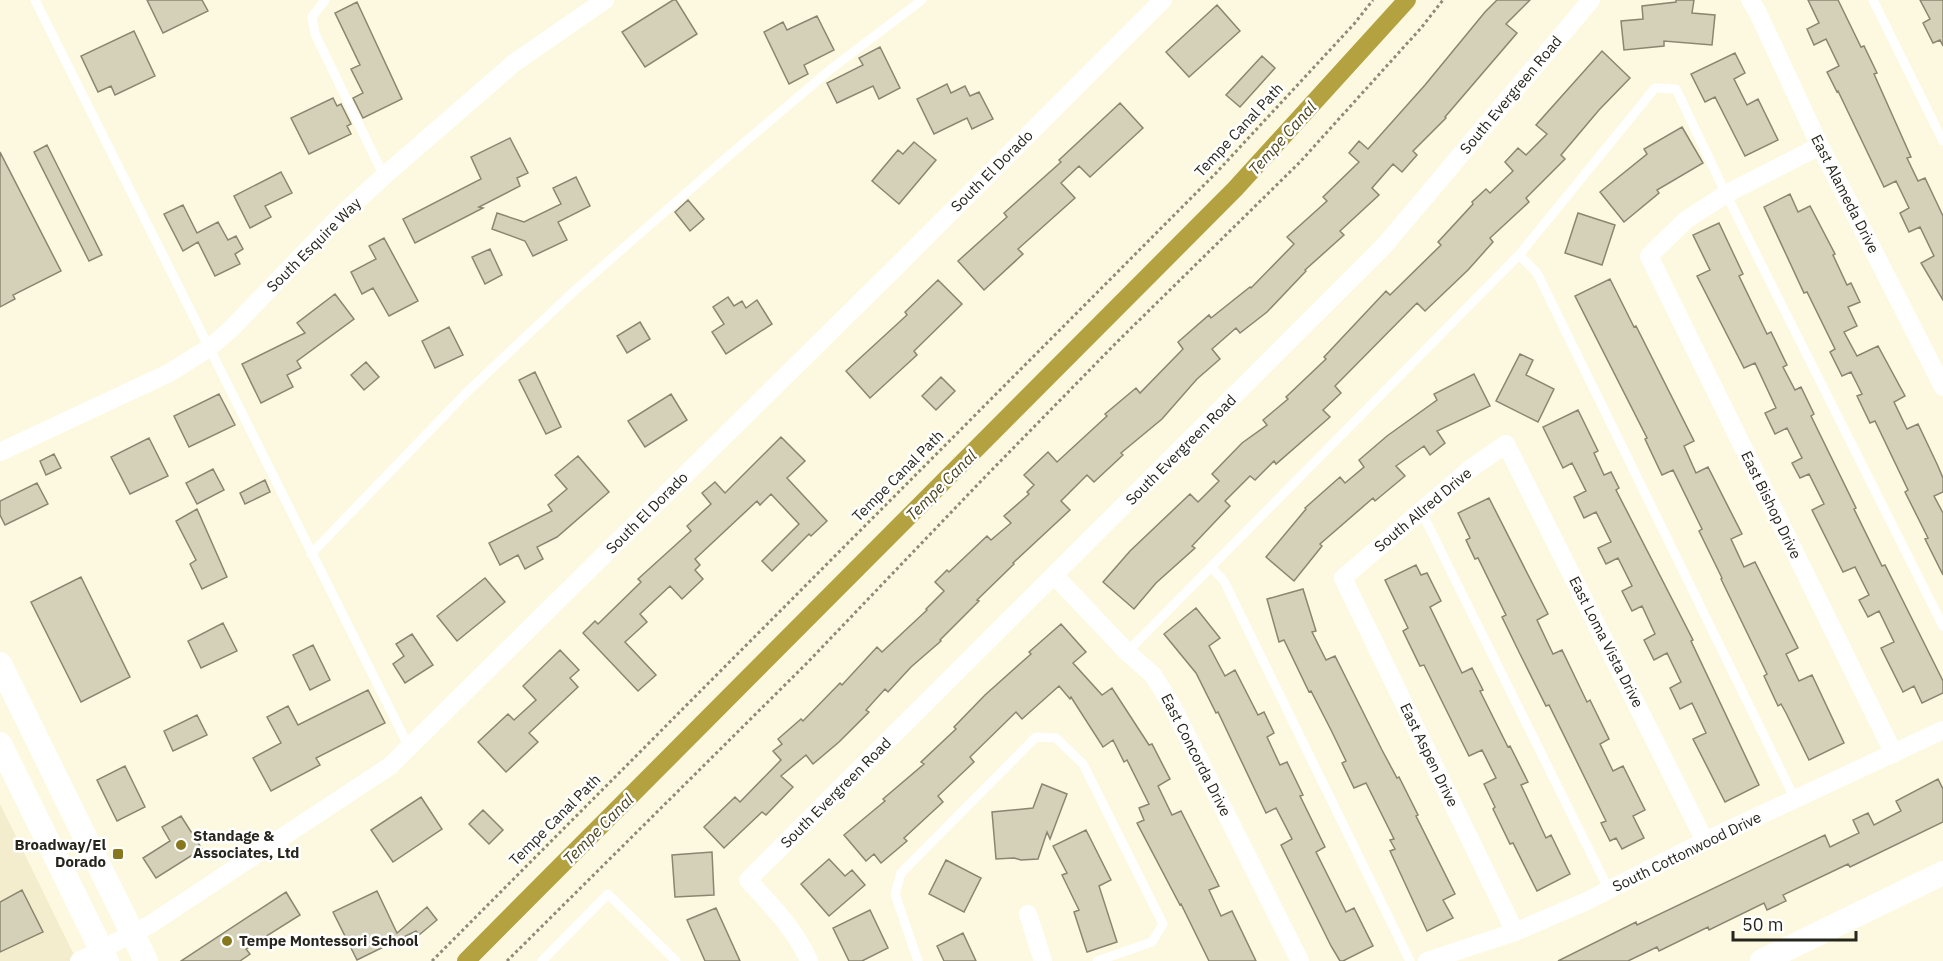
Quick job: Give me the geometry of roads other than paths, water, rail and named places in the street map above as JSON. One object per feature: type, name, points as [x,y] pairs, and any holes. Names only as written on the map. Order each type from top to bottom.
[{"type":"main road","points":[[0,664],[147,961]]},
{"type":"main road","points":[[0,744],[105,955]]},
{"type":"main road","points":[[1762,961],[1943,873]]},
{"type":"street","name":"South Esquire Way","points":[[0,452],[169,373],[209,348],[230,330],[337,219],[384,176],[514,63],[605,0]]},
{"type":"street","name":"South El Dorado","points":[[79,961],[105,955],[133,934],[152,924],[390,766],[878,285],[1163,0]]},
{"type":"street","name":"South Evergreen Road","points":[[809,961],[803,947],[781,916],[748,879],[1055,576],[1384,246],[1591,0]]},
{"type":"street","name":"East Alameda Drive","points":[[1750,0],[1820,146],[1943,387]]},
{"type":"street","points":[[1726,194],[1820,146]]},
{"type":"street","name":"East Bishop Drive","points":[[1726,194],[1686,220],[1649,256],[1894,754]]},
{"type":"street","name":"South Allred Drive","points":[[1343,579],[1470,469],[1506,444]]},
{"type":"street","name":"East Loma Vista Drive","points":[[1506,444],[1705,841]]},
{"type":"street","name":"East Concorda Drive","points":[[1055,576],[1127,652],[1153,675],[1171,704],[1300,961]]},
{"type":"street","name":"East Aspen Drive","points":[[1343,579],[1515,932]]},
{"type":"street","name":"South Cottonwood Drive","points":[[1426,961],[1515,932],[1609,890],[1705,841],[1943,730]]},
{"type":"street","points":[[1028,914],[1043,961]]},
{"type":"lane","points":[[35,0],[409,747]]},
{"type":"lane","points":[[325,0],[312,17],[315,34],[384,176]]},
{"type":"lane","points":[[311,554],[467,392],[572,293],[831,69],[922,0]]},
{"type":"lane","points":[[1873,0],[1943,141]]},
{"type":"lane","points":[[1127,652],[1519,255],[1655,88],[1676,89],[1726,194],[1943,626]]},
{"type":"lane","points":[[1519,255],[1537,273],[1795,799]]},
{"type":"lane","points":[[1421,511],[1609,890]]},
{"type":"lane","points":[[1211,567],[1224,581],[1410,961]]},
{"type":"lane","points":[[918,961],[895,894],[901,873],[1036,737],[1056,738],[1083,764],[1162,924],[1152,942],[1097,961]]},
{"type":"lane","points":[[542,961],[608,894],[676,961]]},
{"type":"waterway","name":"Tempe Canal","points":[[466,961],[1235,189],[1407,0]]},
{"type":"place","name":"Standage & Associates, Ltd","points":[[181,845]]},
{"type":"place","name":"Broadway/El Dorado","points":[[118,854]]},
{"type":"place","name":"Tempe Montessori School","points":[[227,941]]}]
